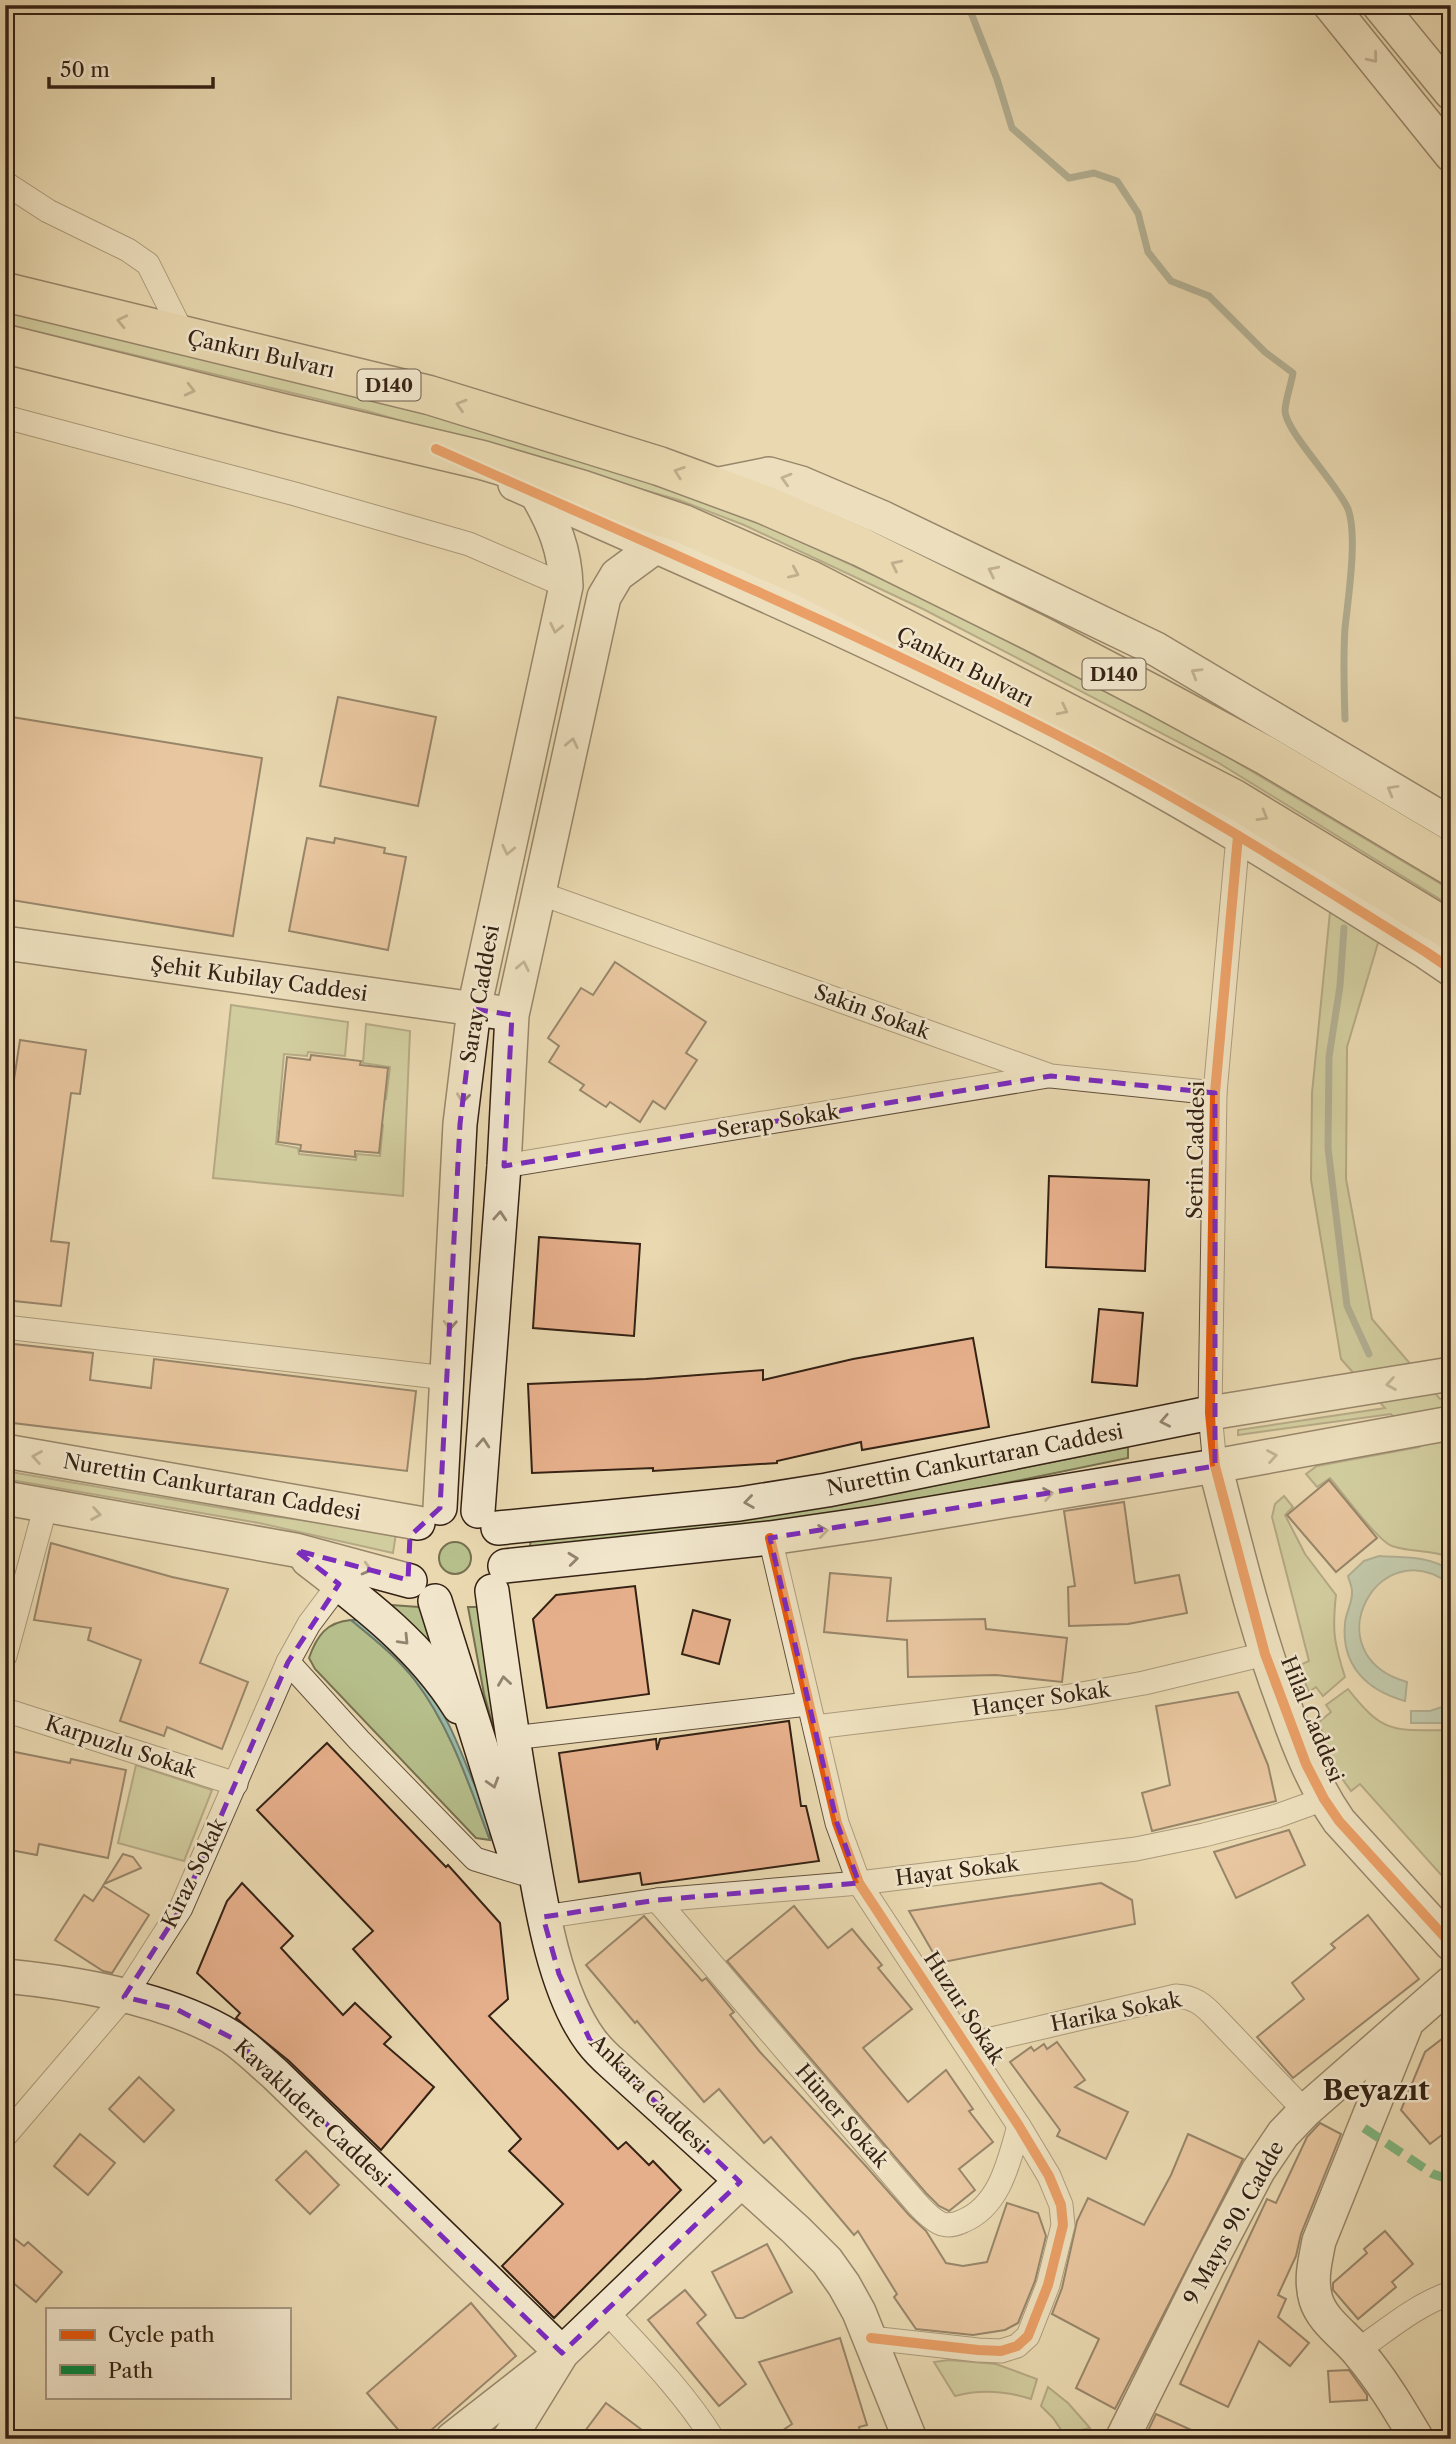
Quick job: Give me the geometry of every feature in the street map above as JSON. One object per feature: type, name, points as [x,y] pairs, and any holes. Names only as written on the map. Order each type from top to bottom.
[{"type":"highway","name":"Çankırı Bulvarı","points":[[5,292],[429,395],[715,485],[861,547],[1039,635],[1265,755],[1451,866]]},
{"type":"highway","name":"Çankırı Bulvarı","points":[[5,344],[482,460],[683,524],[822,586],[1234,799],[1451,931]]},
{"type":"street","points":[[1330,5],[1451,155]]},
{"type":"street","points":[[1379,5],[1451,93]]},
{"type":"street","points":[[5,183],[48,211],[128,250],[148,264],[184,336]]},
{"type":"street","points":[[5,418],[295,494],[469,544],[566,586]]},
{"type":"street","name":"Çankırı Bulvarı","points":[[436,449],[901,656],[1092,753],[1238,836],[1426,951],[1451,970]]},
{"type":"street","points":[[715,485],[769,474],[801,483],[881,517],[1156,649],[1451,824]]},
{"type":"street","name":"Saray Caddesi","points":[[429,1515],[447,1378],[460,1124],[474,1009],[566,586],[561,546],[549,515],[536,493]]},
{"type":"street","name":"Saray Caddesi","points":[[488,1520],[512,1015],[604,597],[617,575],[655,547]]},
{"type":"street","name":"Serin Caddesi","points":[[1214,1466],[1210,1412],[1215,1093],[1238,836]]},
{"type":"street","name":"Sakin Sokak","points":[[539,892],[1051,1076],[1215,1093]]},
{"type":"street","name":"Şehit Kubilay Caddesi","points":[[5,943],[512,1015]]},
{"type":"street","name":"Serap Sokak","points":[[504,1166],[1051,1076]]},
{"type":"street","points":[[5,1327],[447,1378]]},
{"type":"street","name":"Nurettin Cankurtaran Caddesi","points":[[488,1520],[739,1504],[827,1490],[1210,1412],[1440,1376]]},
{"type":"street","name":"Nurettin Cankurtaran Caddesi","points":[[498,1578],[873,1524],[1451,1423]]},
{"type":"street","name":"Nurettin Cankurtaran Caddesi","points":[[5,1451],[429,1515]]},
{"type":"street","name":"Hilal Caddesi","points":[[1214,1466],[1265,1654],[1306,1764],[1324,1799],[1356,1841],[1451,1944]]},
{"type":"street","points":[[5,1498],[295,1550],[422,1591],[455,1606],[480,1600],[498,1578],[503,1540],[488,1520],[466,1507],[429,1515],[410,1535],[406,1550],[422,1591]]},
{"type":"street","points":[[5,1656],[46,1506]]},
{"type":"street","name":"Huzur Sokak","points":[[770,1538],[837,1823],[859,1883],[1049,2176],[1060,2205],[1063,2225],[1048,2286],[1028,2336],[1017,2346],[1001,2351],[937,2347],[871,2338]]},
{"type":"street","name":"Ankara Caddesi","points":[[295,1550],[397,1632],[451,1694],[480,1740]]},
{"type":"street","name":"Ankara Caddesi","points":[[498,1578],[512,1738],[544,1917],[559,1974],[575,2013],[590,2040],[644,2095],[827,2261],[844,2285],[871,2338],[910,2439]]},
{"type":"street","name":"Kiraz Sokak","points":[[5,2136],[124,1997],[181,1908],[288,1662],[309,1624],[339,1584]]},
{"type":"street","name":"Ankara Caddesi","points":[[422,1591],[480,1740],[521,1873],[544,1917]]},
{"type":"street","name":"Hançer Sokak","points":[[815,1727],[1064,1697],[1144,1683],[1265,1654]]},
{"type":"street","points":[[288,1662],[359,1740],[475,1859],[521,1873]]},
{"type":"street","points":[[512,1738],[808,1704]]},
{"type":"street","name":"Karpuzlu Sokak","points":[[5,1710],[236,1784]]},
{"type":"street","name":"Hayat Sokak","points":[[544,1917],[657,1900],[859,1883],[1136,1849],[1277,1816],[1324,1799]]},
{"type":"street","name":"Hüner Sokak","points":[[657,1900],[918,2205],[942,2224],[955,2225],[985,2207],[998,2189],[1010,2160],[1019,2126]]},
{"type":"street","name":"Kavaklıdere Caddesi","points":[[5,1976],[47,1980],[176,2010],[232,2038],[276,2075],[562,2353]]},
{"type":"street","name":"9 Mayıs 90. Cadde","points":[[1122,2439],[1258,2171],[1283,2134],[1305,2111],[1451,1983]]},
{"type":"street","name":"Harika Sokak","points":[[966,2045],[1176,1996],[1190,1996],[1201,2003],[1305,2111]]},
{"type":"street","points":[[1408,2020],[1319,2241],[1312,2273],[1317,2301],[1331,2323],[1358,2350],[1380,2379],[1417,2439]]},
{"type":"street","points":[[452,2439],[562,2353],[740,2182]]},
{"type":"street","points":[[1358,2350],[1415,2311],[1438,2297],[1451,2293]]},
{"type":"street","points":[[606,2311],[668,2377],[695,2410],[713,2439]]},
{"type":"street","points":[[509,2439],[562,2353]]},
{"type":"highlighted area","points":[[474,1009],[512,1015],[504,1166],[1051,1076],[1215,1093],[1215,1466],[770,1538],[837,1823],[859,1883],[657,1900],[543,1917],[559,1974],[590,2040],[740,2182],[562,2353],[276,2075],[232,2038],[176,2009],[124,1997],[181,1908],[288,1662],[339,1584],[295,1550],[408,1580],[410,1536],[440,1508],[460,1124]]},
{"type":"green space","points":[[5,311],[357,393],[544,446],[723,506],[917,595],[1191,735],[1451,890],[1451,906],[1217,762],[923,609],[744,525],[679,500],[367,411],[5,324]]},
{"type":"green space","points":[[1331,902],[1381,933],[1347,1047],[1346,1179],[1372,1319],[1440,1399],[1451,1397],[1451,1405],[1446,1406],[1451,1413],[1451,1558],[1437,1553],[1392,1546],[1369,1526],[1330,1478],[1317,1487],[1306,1474],[1317,1466],[1419,1447],[1391,1414],[1238,1435],[1238,1430],[1385,1408],[1341,1359],[1311,1180],[1312,1093]]},
{"type":"green space","points":[[231,1005],[348,1022],[345,1056],[308,1052],[307,1056],[284,1054],[276,1144],[298,1148],[299,1154],[356,1160],[357,1154],[380,1156],[383,1125],[377,1124],[380,1098],[386,1099],[390,1067],[363,1063],[366,1024],[410,1031],[403,1196],[213,1178]]},
{"type":"green space","points":[[1128,1447],[1128,1458],[923,1500],[803,1520],[530,1548],[531,1535],[871,1498]]},
{"type":"green space","points":[[5,1471],[264,1515],[396,1533],[393,1553],[259,1523],[5,1479]]},
{"type":"green space","points":[[1284,1496],[1293,1507],[1285,1515],[1305,1554],[1336,1595],[1335,1637],[1345,1677],[1323,1696],[1316,1687],[1309,1692],[1298,1666],[1309,1661],[1272,1517],[1275,1504]]},
{"type":"green space","points":[[455,1542],[467,1546],[471,1558],[467,1570],[455,1574],[443,1570],[439,1558],[443,1546]]},
{"type":"green space","points":[[391,1605],[419,1607],[424,1614],[437,1657]]},
{"type":"green space","points":[[468,1607],[484,1607],[501,1754],[484,1694]]},
{"type":"green space","points":[[351,1620],[400,1663],[427,1697],[458,1757],[490,1840],[476,1838],[315,1669],[309,1658],[319,1636],[335,1624]]},
{"type":"green space","points":[[1348,1689],[1372,1715],[1392,1727],[1451,1730],[1451,1886],[1360,1784],[1351,1791],[1333,1766],[1319,1722],[1331,1712],[1326,1705]]},
{"type":"green space","points":[[136,1765],[212,1790],[184,1861],[118,1843]]},
{"type":"green space","points":[[949,2360],[996,2364],[1037,2379],[1031,2399],[993,2392],[955,2396],[934,2362]]},
{"type":"green space","points":[[1048,2387],[1068,2403],[1090,2428],[1064,2434],[1041,2406]]},
{"type":"shaded area","points":[[1379,1556],[1425,1560],[1451,1571],[1451,1585],[1424,1572],[1400,1572],[1380,1584],[1366,1602],[1359,1624],[1363,1647],[1378,1668],[1407,1682],[1405,1701],[1368,1683],[1359,1674],[1347,1651],[1345,1623],[1352,1595],[1348,1576],[1364,1561]]},
{"type":"shaded area","points":[[351,1620],[359,1620],[368,1626],[430,1691],[456,1740],[482,1801],[489,1824],[490,1840],[458,1757],[427,1697],[400,1663]]},
{"type":"shaded area","points":[[1451,1704],[1451,1723],[1411,1723],[1411,1711],[1430,1711]]},
{"type":"building","points":[[338,697],[436,717],[418,806],[320,786]]},
{"type":"building","points":[[12,717],[262,758],[233,936],[5,899],[5,760]]},
{"type":"building","points":[[307,838],[334,843],[335,838],[385,848],[384,853],[406,857],[388,950],[289,931]]},
{"type":"building","points":[[615,962],[706,1022],[686,1053],[697,1060],[665,1109],[653,1101],[640,1122],[610,1102],[606,1107],[580,1090],[584,1085],[549,1062],[559,1046],[548,1038],[581,988],[593,995]]},
{"type":"building","points":[[20,1040],[86,1050],[80,1094],[71,1093],[51,1241],[69,1243],[61,1306],[5,1300],[5,1139]]},
{"type":"building","points":[[311,1055],[361,1061],[360,1065],[388,1068],[379,1153],[355,1151],[355,1157],[300,1151],[301,1145],[278,1142],[287,1057],[310,1060]]},
{"type":"building","points":[[1049,1176],[1149,1180],[1145,1271],[1046,1267]]},
{"type":"building","points":[[539,1237],[640,1244],[634,1336],[533,1328]]},
{"type":"building","points":[[1099,1309],[1143,1313],[1137,1386],[1092,1382]]},
{"type":"building","points":[[973,1338],[989,1427],[862,1450],[861,1442],[777,1463],[653,1471],[653,1468],[532,1473],[528,1384],[763,1370],[763,1380],[853,1359]]},
{"type":"building","points":[[5,1343],[93,1353],[90,1380],[151,1388],[154,1359],[416,1391],[407,1471],[5,1422]]},
{"type":"building","points":[[1329,1480],[1377,1538],[1336,1572],[1287,1515]]},
{"type":"building","points":[[1124,1502],[1135,1583],[1179,1575],[1187,1613],[1128,1624],[1069,1626],[1068,1587],[1075,1586],[1064,1511]]},
{"type":"building","points":[[51,1543],[172,1577],[228,1589],[200,1663],[248,1682],[222,1749],[167,1727],[164,1736],[120,1721],[141,1660],[88,1640],[91,1628],[34,1620]]},
{"type":"building","points":[[830,1573],[891,1578],[887,1621],[985,1619],[986,1629],[1067,1638],[1062,1682],[996,1675],[908,1677],[907,1640],[824,1632]]},
{"type":"building","points":[[635,1586],[649,1694],[547,1708],[533,1619],[556,1595]]},
{"type":"building","points":[[693,1610],[730,1620],[719,1664],[682,1654]]},
{"type":"building","points":[[1238,1692],[1268,1765],[1276,1801],[1152,1831],[1142,1793],[1170,1785],[1156,1706]]},
{"type":"building","points":[[789,1721],[801,1806],[806,1806],[819,1861],[642,1885],[640,1873],[579,1882],[559,1753],[656,1739],[657,1750],[660,1739]]},
{"type":"building","points":[[327,1743],[446,1867],[448,1865],[500,1923],[508,1999],[489,2016],[618,2149],[626,2142],[649,2165],[653,2161],[681,2190],[554,2318],[502,2266],[563,2204],[509,2151],[521,2139],[353,1949],[373,1931],[257,1810]]},
{"type":"building","points":[[5,1750],[70,1763],[71,1759],[126,1770],[108,1858],[39,1844],[37,1855],[5,1849]]},
{"type":"building","points":[[1289,1830],[1305,1865],[1236,1898],[1214,1852]]},
{"type":"building","points":[[123,1854],[133,1857],[141,1868],[104,1884]]},
{"type":"building","points":[[242,1883],[293,1936],[281,1948],[343,2015],[355,2003],[391,2037],[384,2044],[434,2087],[381,2150],[289,2061],[236,2018],[240,2013],[197,1973],[227,1901]]},
{"type":"building","points":[[1101,1883],[1132,1900],[1135,1924],[939,1963],[909,1911]]},
{"type":"building","points":[[103,1886],[149,1915],[112,1973],[103,1971],[55,1940],[84,1895],[93,1901]]},
{"type":"building","points":[[794,1906],[828,1948],[852,1929],[882,1965],[878,1968],[912,2009],[863,2048],[908,2102],[946,2070],[973,2109],[969,2111],[993,2142],[959,2169],[975,2190],[949,2211],[939,2206],[926,2193],[727,1961]]},
{"type":"building","points":[[1368,1915],[1419,1979],[1293,2078],[1257,2037],[1304,1999],[1292,1983],[1335,1948],[1331,1944]]},
{"type":"building","points":[[644,1916],[702,1981],[706,1978],[734,2012],[730,2015],[760,2052],[926,2231],[946,2263],[963,2266],[987,2262],[1007,2203],[1038,2213],[1046,2236],[1035,2281],[1018,2323],[1005,2330],[973,2335],[916,2329],[894,2297],[897,2294],[858,2231],[854,2235],[771,2137],[764,2143],[719,2089],[704,2102],[586,1965]]},
{"type":"building","points":[[1451,2032],[1451,2128],[1430,2144],[1401,2110],[1425,2052]]},
{"type":"building","points":[[1057,2042],[1085,2080],[1075,2087],[1128,2112],[1106,2159],[1057,2136],[1060,2130],[1010,2062],[1031,2047],[1034,2051],[1044,2044],[1047,2049]]},
{"type":"building","points":[[139,2077],[174,2110],[144,2142],[109,2109]]},
{"type":"building","points":[[1320,2123],[1341,2134],[1301,2234],[1296,2256],[1278,2295],[1286,2299],[1278,2317],[1309,2343],[1290,2366],[1259,2341],[1228,2407],[1180,2384],[1267,2199],[1276,2203],[1307,2137]]},
{"type":"building","points":[[80,2134],[115,2163],[88,2195],[54,2166]]},
{"type":"building","points":[[1188,2134],[1243,2159],[1115,2409],[1076,2388],[1099,2339],[1052,2314],[1062,2288],[1077,2221],[1088,2198],[1144,2225],[1171,2175]]},
{"type":"building","points":[[306,2151],[339,2185],[310,2214],[276,2180]]},
{"type":"building","points":[[5,2231],[24,2246],[28,2242],[62,2272],[36,2302],[5,2276]]},
{"type":"building","points":[[1385,2231],[1413,2264],[1392,2282],[1396,2287],[1358,2319],[1333,2290],[1333,2283],[1367,2253],[1364,2249]]},
{"type":"building","points":[[767,2244],[792,2292],[743,2318],[736,2318],[712,2272]]},
{"type":"building","points":[[685,2290],[706,2315],[697,2323],[746,2384],[719,2406],[648,2320]]},
{"type":"building","points":[[471,2303],[516,2356],[421,2439],[406,2439],[367,2393]]},
{"type":"building","points":[[840,2338],[867,2425],[859,2427],[862,2439],[770,2439],[792,2424],[759,2362]]},
{"type":"building","points":[[1349,2370],[1367,2395],[1367,2400],[1330,2402],[1328,2371]]},
{"type":"building","points":[[606,2403],[654,2439],[579,2439]]},
{"type":"building","points":[[1156,2414],[1211,2439],[1144,2439]]},
{"type":"waterway","points":[[968,5],[997,79],[1012,128],[1069,178],[1094,173],[1117,181],[1138,213],[1148,252],[1171,281],[1209,296],[1265,352],[1293,373],[1285,410],[1287,419],[1342,498],[1351,520],[1351,567],[1344,651],[1345,719]]},
{"type":"waterway","points":[[1344,928],[1340,986],[1329,1057],[1328,1148],[1347,1306],[1369,1354]]},
{"type":"marked path","points":[[1364,2128],[1433,2174],[1451,2180]]},
{"type":"cycle path","points":[[436,449],[766,595],[1010,711],[1218,823],[1451,969]]},
{"type":"cycle path","points":[[1238,836],[1215,1093],[1210,1413],[1215,1466],[1265,1654],[1306,1764],[1339,1821],[1451,1944]]},
{"type":"cycle path","points":[[770,1538],[837,1823],[859,1883],[1019,2126],[1049,2176],[1061,2205],[1063,2225],[1048,2285],[1028,2336],[1017,2346],[1001,2351],[978,2350],[871,2338]]},
{"type":"district","name":"Beyazıt","points":[[1376,2090]]}]
